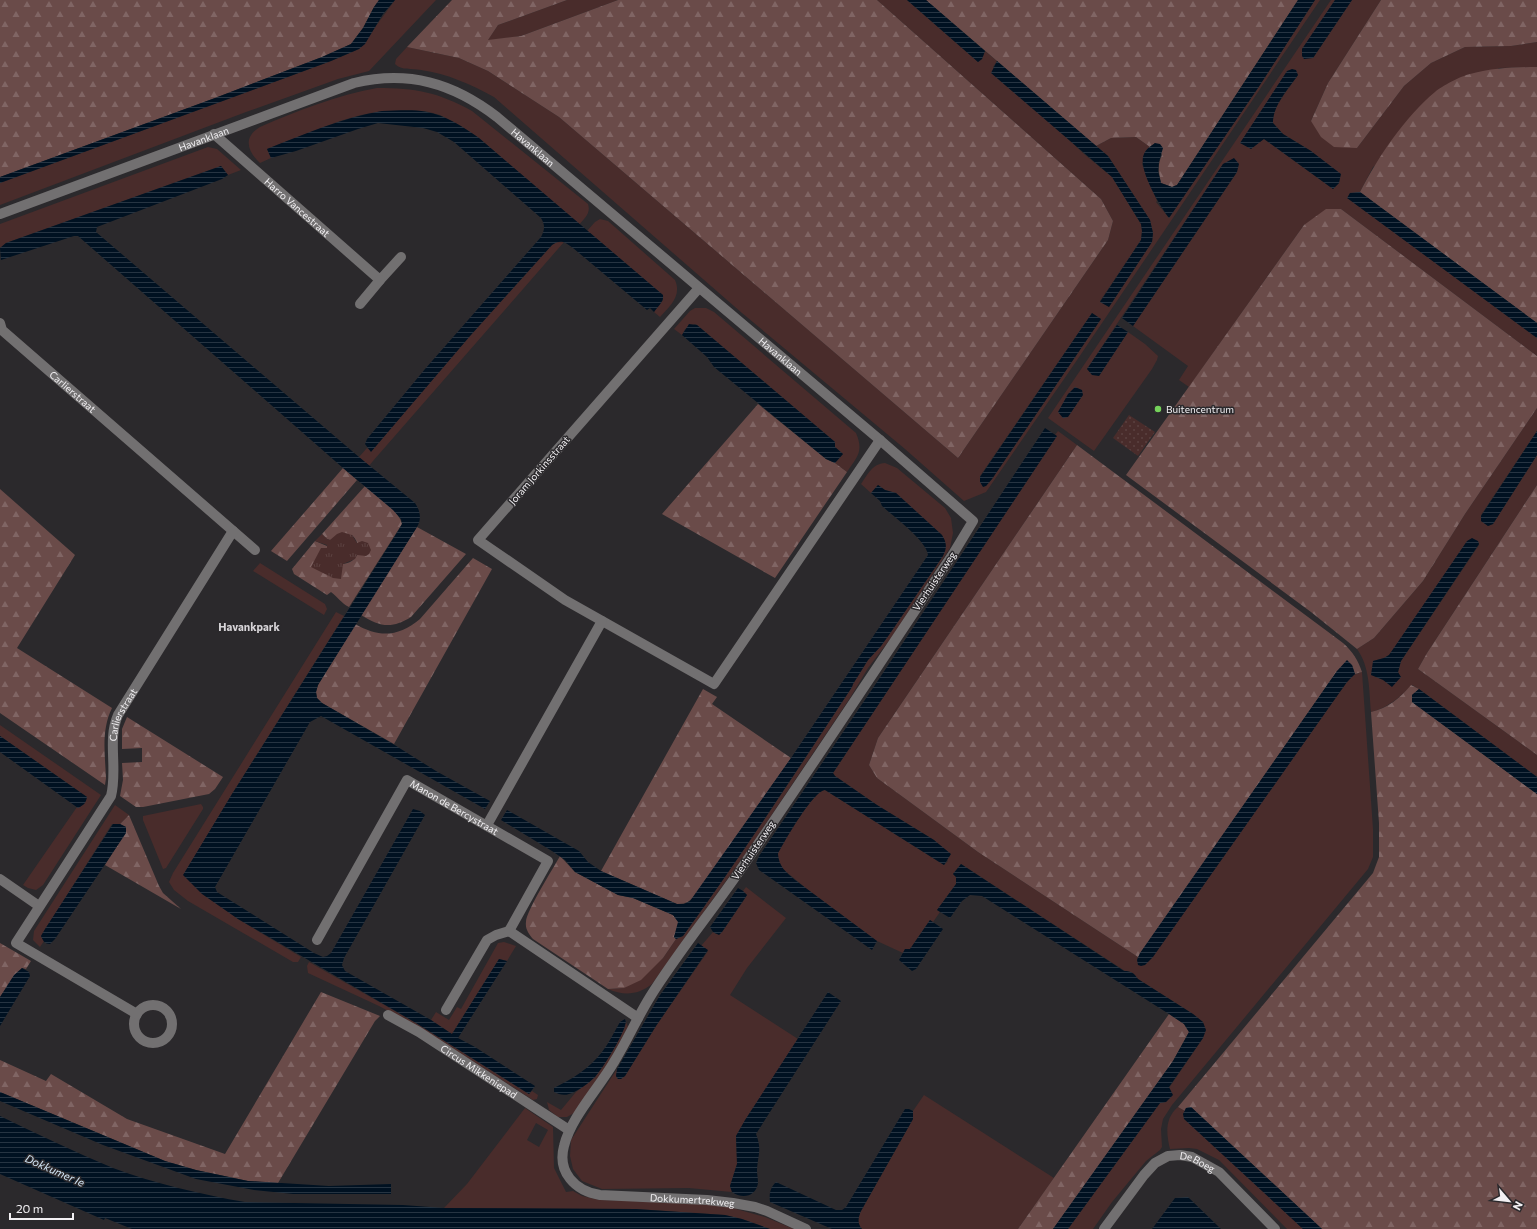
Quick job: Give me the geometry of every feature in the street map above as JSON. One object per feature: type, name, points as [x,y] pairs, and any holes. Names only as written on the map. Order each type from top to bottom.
[{"type":"street","name":"Havanklaan","points":[[0,214],[333,90],[373,79],[415,79],[433,82],[466,96],[492,113],[603,205],[973,521]]},
{"type":"street","name":"Harro Vancestraat","points":[[214,134],[380,280]]},
{"type":"street","points":[[360,304],[401,257]]},
{"type":"street","name":"Joram Jorkinsstraat","points":[[699,288],[478,540],[565,600],[714,684],[880,440]]},
{"type":"street","name":"Carlierstraat","points":[[1,328],[255,550]]},
{"type":"street","name":"Vierhuisterweg","points":[[575,1185],[568,1177],[564,1167],[562,1155],[570,1130],[606,1076],[661,979],[742,867],[953,554],[973,521]]},
{"type":"street","name":"Carlierstraat","points":[[137,1014],[16,942],[111,796],[114,777],[113,735],[114,725],[118,715],[233,531]]},
{"type":"street","points":[[487,825],[602,621]]},
{"type":"street","name":"Manon de Bercystraat","points":[[317,940],[407,780],[548,861],[509,932]]},
{"type":"street","points":[[0,880],[39,906]]},
{"type":"street","points":[[446,1010],[486,940],[496,934],[509,932],[638,1018]]},
{"type":"street","name":"Circus Mikkeniepad","points":[[388,1015],[419,1032],[570,1130]]},
{"type":"street","name":"De Boeg","points":[[1104,1229],[1144,1175],[1155,1163],[1168,1156],[1180,1155],[1192,1156],[1219,1172],[1275,1229]]},
{"type":"street","name":"Dokkumertrekweg","points":[[575,1185],[589,1193],[600,1195],[707,1200],[755,1207],[806,1229]]},
{"type":"green space","points":[[0,0],[379,0],[363,28],[351,44],[322,57],[215,98],[0,177]]},
{"type":"green space","points":[[395,0],[436,0],[369,71],[338,79],[246,112],[0,205],[0,183],[331,61],[359,49]]},
{"type":"green space","points":[[452,0],[567,0],[498,25],[488,40],[521,36],[618,0],[877,0],[1101,199],[1113,221],[1108,240],[958,458],[559,117],[488,71],[459,58],[407,47]]},
{"type":"green space","points":[[567,0],[618,0],[521,36],[487,41],[498,25]]},
{"type":"green space","points":[[877,0],[907,0],[978,62],[982,59],[985,51],[997,61],[993,67],[1084,154],[1112,177],[1141,224],[1142,231],[1141,240],[1100,301],[1109,307],[1152,242],[1153,233],[1150,220],[1108,156],[1096,146],[1111,138],[1136,137],[1150,147],[1148,148],[1142,164],[1157,201],[1156,202],[1169,218],[1258,88],[1315,0],[1320,0],[1073,366],[986,492],[964,501],[905,449],[742,313],[494,97],[450,77],[417,69],[401,68],[395,64],[396,59],[407,47],[459,58],[488,71],[559,117],[958,458],[1108,240],[1113,221],[1101,199]],"holes":[[[1092,313],[1101,319],[992,479],[986,486],[980,482],[980,476]]]},
{"type":"green space","points":[[926,0],[1298,0],[1177,185],[1172,187],[1161,183],[1159,166],[1162,155],[1155,143],[1150,147],[1136,137],[1111,138],[1096,146]]},
{"type":"green space","points":[[1331,0],[1335,0],[1302,49],[1313,58],[1352,0],[1381,0],[1328,83],[1311,121],[1357,148],[1404,86],[1431,63],[1465,47],[1511,46],[1537,42],[1537,67],[1499,68],[1373,167],[1360,192],[1350,193],[1348,198],[1537,338],[1537,356],[1341,209],[1304,225],[1189,387],[1179,380],[1188,366],[1133,326],[1237,172],[1234,159],[1223,164],[1087,369],[1099,376],[1128,332],[1145,344],[1158,356],[1152,369],[1094,451],[1048,418]],"holes":[[[1292,69],[1298,75],[1282,98],[1276,110]],[[1276,110],[1273,123],[1283,134],[1311,151],[1339,183],[1333,189],[1264,139]]]},
{"type":"green space","points":[[1381,0],[1537,0],[1537,42],[1511,46],[1465,47],[1431,63],[1404,86],[1357,148],[1334,147],[1321,137],[1311,121],[1328,83]]},
{"type":"green space","points":[[1537,67],[1537,323],[1360,192],[1375,165],[1393,138],[1413,113],[1438,90],[1462,77],[1487,70]]},
{"type":"green space","points":[[377,88],[426,92],[448,99],[472,111],[588,204],[589,210],[587,215],[579,225],[479,138],[440,115],[425,111],[382,111],[361,115],[340,121],[267,149],[271,158],[260,163],[252,154],[249,140],[251,135],[260,127],[317,104]]},
{"type":"green space","points":[[208,147],[217,149],[241,170],[228,175],[221,166],[6,243],[0,248],[0,224]]},
{"type":"green space","points":[[1326,209],[1341,209],[1537,356],[1537,408],[1465,514],[1423,581],[1374,638],[1357,649],[1311,612],[1126,475],[1304,225]]},
{"type":"green space","points":[[600,219],[608,221],[675,280],[677,286],[676,296],[671,305],[660,317],[654,312],[663,300],[663,295],[587,231]]},
{"type":"green space","points":[[558,241],[564,242],[369,466],[359,457],[367,448],[371,451],[470,336],[552,245]]},
{"type":"green space","points":[[695,308],[706,308],[714,312],[856,433],[859,450],[847,472],[835,463],[843,454],[835,447],[835,442],[697,325],[695,324],[685,329],[682,335],[674,329],[690,311]]},
{"type":"green space","points":[[758,404],[826,459],[835,463],[847,472],[775,578],[662,514]]},
{"type":"green space","points":[[1537,408],[1537,431],[1481,515],[1481,521],[1488,526],[1493,524],[1537,455],[1537,485],[1418,669],[1537,755],[1537,777],[1412,685],[1388,705],[1371,712],[1367,671],[1357,649],[1374,638],[1423,581],[1465,514]],"holes":[[[1478,541],[1479,545],[1401,661],[1398,673],[1373,661],[1389,655]]]},
{"type":"green space","points":[[1129,415],[1155,432],[1138,456],[1113,438]]},
{"type":"green space","points":[[1058,431],[1077,445],[878,738],[869,765],[877,778],[978,852],[1138,957],[1137,960],[1347,682],[1353,675],[1362,672],[1373,829],[1373,857],[1368,869],[1172,1105],[1163,1119],[1161,1129],[1162,1147],[1146,1161],[1112,1202],[1093,1229],[1068,1229],[1160,1103],[1166,1102],[1169,1088],[1203,1038],[1203,1022],[1138,979],[1129,971],[1125,971],[961,864],[953,874],[956,877],[956,884],[937,910],[940,912],[933,922],[930,920],[910,949],[905,949],[903,953],[877,941],[808,890],[783,869],[779,863],[777,854],[806,808],[813,799],[825,790],[944,865],[948,861],[934,840],[877,805],[835,776],[833,773]]},
{"type":"green space","points":[[1077,445],[1343,643],[1355,656],[1362,672],[1355,674],[1352,665],[1337,671],[1138,957],[978,852],[877,778],[869,765],[878,738]]},
{"type":"green space","points":[[885,463],[897,468],[945,508],[951,518],[953,533],[950,548],[891,638],[868,668],[850,698],[746,853],[652,984],[647,988],[631,993],[620,993],[608,989],[624,988],[663,958],[676,939],[683,936],[769,813],[852,687],[868,660],[881,646],[943,556],[942,535],[896,493],[885,490],[878,485],[871,493],[861,484],[874,467]]},
{"type":"green space","points":[[343,468],[357,480],[287,561],[271,551]]},
{"type":"green space","points":[[1537,485],[1537,755],[1418,669]]},
{"type":"green space","points":[[365,486],[392,508],[402,524],[349,607],[331,592],[327,595],[294,574],[292,569],[315,541],[327,546],[327,548],[343,564],[348,563],[356,557],[358,548],[352,535],[330,540],[322,534]]},
{"type":"green space","points":[[0,489],[75,555],[17,648],[112,708],[105,733],[105,785],[0,713]]},
{"type":"green space","points":[[417,527],[466,554],[411,617],[392,625],[386,625],[374,622],[361,615]]},
{"type":"green space","points":[[342,532],[352,535],[357,543],[362,541],[368,543],[371,550],[366,556],[357,555],[355,559],[343,564],[341,579],[333,578],[311,567],[321,548],[327,548],[327,545],[315,541],[322,534],[330,540]]},
{"type":"green space","points":[[473,558],[492,569],[394,744],[322,703],[317,698],[316,692],[318,685],[355,624],[373,632],[389,634],[412,625],[420,619]]},
{"type":"green space","points":[[260,563],[325,604],[327,609],[324,615],[253,571]]},
{"type":"green space","points":[[336,612],[344,616],[232,794],[184,875],[238,919],[301,957],[298,962],[293,962],[188,901],[174,890],[169,882],[173,873]]},
{"type":"green space","points":[[1411,685],[1419,689],[1412,695],[1412,702],[1537,794],[1537,1229],[1322,1229],[1191,1107],[1186,1108],[1185,1111],[1178,1107],[1373,873],[1379,857],[1379,823],[1371,712],[1383,708],[1393,702]]},
{"type":"green space","points":[[703,689],[717,697],[712,704],[791,758],[696,894],[688,902],[677,904],[601,871]]},
{"type":"green space","points":[[127,717],[223,777],[215,789],[209,794],[143,807],[136,807],[120,796],[123,780],[122,763],[142,762],[142,748],[122,749],[122,729]]},
{"type":"green space","points":[[0,725],[101,795],[43,885],[36,890],[23,885],[77,807],[78,808],[87,797],[0,736]]},
{"type":"green space","points":[[201,804],[203,809],[166,868],[163,869],[143,820],[143,816]]},
{"type":"green space","points":[[115,805],[129,815],[120,824],[112,824],[41,936],[44,941],[40,947],[33,940],[34,931]]},
{"type":"green space","points":[[129,815],[159,886],[163,893],[181,909],[105,865],[125,833],[126,827],[120,824]]},
{"type":"green space","points":[[560,856],[575,872],[618,895],[633,898],[673,915],[679,922],[674,937],[676,939],[663,958],[641,980],[624,988],[608,989],[533,939],[529,933],[526,925],[530,909]]},
{"type":"green space","points":[[746,887],[786,918],[747,968],[730,995],[798,1039],[736,1136],[737,1164],[730,1186],[732,1192],[689,1188],[602,1189],[582,1181],[573,1169],[570,1156],[571,1140],[617,1069],[616,1076],[618,1079],[625,1076],[656,1026],[708,951],[701,946],[713,932],[716,934],[722,932],[747,895],[743,891]]},
{"type":"green space","points":[[504,942],[516,946],[507,961],[499,959],[452,1034],[431,1020],[436,1012],[449,1020],[457,1007],[461,1009],[498,943]]},
{"type":"green space","points":[[0,943],[31,961],[26,969],[22,968],[0,997]]},
{"type":"green space","points":[[309,962],[416,1023],[527,1093],[529,1094],[532,1091],[538,1095],[537,1099],[533,1100],[427,1032],[379,1006],[308,973],[307,966]]},
{"type":"green space","points":[[321,992],[380,1016],[375,1021],[278,1183],[248,1181],[196,1170],[165,1161],[0,1092],[0,1060],[46,1081],[51,1074],[127,1119],[225,1154]]},
{"type":"green space","points":[[1169,1014],[1184,1024],[1189,1032],[1173,1061],[1053,1229],[1018,1229]]},
{"type":"green space","points":[[626,1022],[628,1027],[605,1069],[574,1113],[567,1117],[558,1117],[549,1110],[547,1102],[561,1110],[576,1092],[595,1077],[612,1051],[625,1027]]},
{"type":"green space","points":[[924,1095],[1054,1178],[1018,1229],[862,1229],[860,1227],[858,1220],[861,1211],[913,1119],[913,1111]]},
{"type":"green space","points":[[1178,1107],[1185,1111],[1183,1114],[1303,1229],[1287,1229],[1219,1160],[1197,1149],[1170,1149],[1167,1132],[1168,1126],[1171,1116]]},
{"type":"green space","points":[[525,1108],[553,1127],[554,1168],[566,1192],[573,1191],[582,1196],[600,1200],[700,1203],[729,1207],[765,1217],[794,1229],[770,1229],[742,1219],[725,1215],[636,1209],[444,1208],[467,1184]],"holes":[[[536,1123],[548,1130],[539,1147],[527,1140]]]},
{"type":"water","points":[[379,0],[395,0],[383,14],[365,44],[359,49],[331,61],[0,183],[0,177],[215,98],[322,57],[351,44],[363,28]]},
{"type":"water","points":[[907,0],[926,0],[985,51],[982,59],[978,62]]},
{"type":"water","points":[[1298,0],[1315,0],[1258,88],[1169,218],[1160,205],[1146,177],[1143,160],[1145,152],[1155,143],[1160,144],[1163,148],[1158,171],[1161,183],[1172,187],[1177,185]]},
{"type":"water","points":[[1335,0],[1352,0],[1313,58],[1304,59],[1302,56],[1302,49]]},
{"type":"water","points":[[997,61],[1108,156],[1150,220],[1153,233],[1152,242],[1109,307],[1100,302],[1141,240],[1141,224],[1112,177],[991,73]]},
{"type":"water","points":[[1292,69],[1296,70],[1298,75],[1279,103],[1273,123],[1283,134],[1311,151],[1341,174],[1339,183],[1333,189],[1264,139],[1251,149],[1240,143],[1287,71]]},
{"type":"water","points":[[382,111],[421,111],[440,116],[467,130],[479,138],[663,295],[663,297],[662,302],[654,312],[650,308],[647,310],[570,246],[563,242],[555,243],[470,336],[371,452],[365,444],[367,439],[425,369],[541,237],[544,227],[541,218],[454,142],[437,132],[423,128],[378,123],[271,158],[267,149],[338,122]]},
{"type":"water","points":[[1234,158],[1239,164],[1237,172],[1133,326],[1122,318],[1223,164]]},
{"type":"water","points":[[221,166],[228,175],[222,179],[97,227],[96,232],[415,503],[420,515],[419,524],[318,685],[316,692],[317,698],[322,703],[436,771],[490,801],[485,809],[321,716],[310,722],[215,887],[217,892],[314,953],[323,957],[327,956],[331,953],[413,809],[420,811],[425,815],[344,958],[342,965],[345,971],[431,1020],[452,1034],[499,959],[507,961],[458,1038],[475,1047],[535,1086],[529,1094],[416,1023],[238,919],[202,894],[183,875],[232,794],[398,531],[402,524],[401,519],[393,510],[78,236],[1,260],[0,248],[6,243]]},
{"type":"water","points":[[1360,192],[1537,323],[1537,338],[1347,198],[1350,193]]},
{"type":"water","points":[[1092,313],[1101,319],[992,479],[986,486],[983,487],[980,482],[980,477]]},
{"type":"water","points":[[689,324],[697,325],[835,442],[835,447],[843,454],[835,463],[826,459],[714,367],[707,357],[682,335]]},
{"type":"water","points":[[1117,325],[1128,332],[1099,376],[1092,375],[1087,369]]},
{"type":"water","points":[[1075,387],[1082,390],[1083,395],[1068,417],[1063,418],[1058,412],[1068,394]]},
{"type":"water","points":[[1045,428],[1057,436],[833,773],[835,776],[877,805],[934,840],[951,854],[944,865],[825,790],[813,799],[806,808],[778,854],[781,866],[795,880],[877,941],[872,950],[759,870],[756,863],[759,856],[877,682]]},
{"type":"water","points":[[1537,431],[1537,455],[1493,524],[1488,526],[1481,521],[1481,516]]},
{"type":"water","points":[[878,485],[885,490],[896,493],[942,535],[946,543],[943,556],[881,646],[868,660],[852,687],[727,875],[683,936],[676,939],[674,937],[678,922],[673,915],[633,898],[618,895],[575,872],[565,860],[501,820],[507,810],[579,851],[588,862],[601,871],[677,904],[684,904],[690,901],[791,758],[928,555],[926,549],[916,536],[882,506],[880,501],[871,493]]},
{"type":"water","points":[[1472,538],[1478,541],[1479,544],[1401,661],[1398,672],[1401,677],[1392,687],[1383,680],[1371,675],[1373,661],[1389,655],[1467,541]]},
{"type":"water","points":[[1347,660],[1352,665],[1355,674],[1347,682],[1153,957],[1145,965],[1138,965],[1137,960],[1140,953],[1337,671]]},
{"type":"water","points":[[1419,689],[1537,777],[1537,794],[1412,702],[1412,695]]},
{"type":"water","points":[[0,736],[87,797],[84,804],[78,808],[0,752]]},
{"type":"water","points":[[113,824],[120,824],[126,827],[126,833],[55,939],[50,944],[45,943],[41,936],[45,929]]},
{"type":"water","points":[[961,864],[1124,971],[1129,971],[1138,979],[1193,1014],[1203,1022],[1206,1030],[1203,1038],[1169,1087],[1173,1095],[1166,1102],[1160,1103],[1068,1229],[1053,1229],[1173,1061],[1189,1032],[1184,1024],[1169,1014],[982,896],[970,895],[962,901],[950,918],[937,910],[956,884],[956,877],[953,874]]},
{"type":"water","points":[[738,888],[747,895],[719,935],[713,932],[710,927]]},
{"type":"water","points":[[930,920],[943,929],[916,969],[912,971],[899,960],[905,949],[910,949]]},
{"type":"water","points":[[698,943],[708,950],[656,1026],[625,1076],[618,1079],[616,1076],[617,1069],[660,995]]},
{"type":"water","points":[[22,968],[29,972],[30,976],[0,1026],[0,997],[14,975]]},
{"type":"water","points":[[828,992],[841,1001],[756,1134],[759,1148],[757,1188],[752,1194],[740,1196],[732,1192],[730,1186],[737,1164],[736,1136]]},
{"type":"water","points":[[625,1019],[626,1022],[621,1036],[599,1073],[590,1082],[572,1093],[563,1095],[554,1092],[554,1088],[580,1073],[592,1064],[607,1045],[620,1022]]},
{"type":"water","points":[[0,1092],[165,1161],[196,1170],[248,1181],[329,1186],[391,1184],[391,1194],[293,1194],[254,1190],[196,1179],[103,1145],[0,1101]]},
{"type":"water","points":[[1191,1107],[1322,1229],[1303,1229],[1184,1119],[1183,1114],[1186,1108]]},
{"type":"water","points":[[905,1109],[913,1111],[913,1119],[861,1211],[858,1220],[862,1229],[832,1229],[770,1202],[770,1191],[776,1182],[836,1210],[842,1210],[846,1207]]},
{"type":"water","name":"Dokkumer Ie","points":[[0,1116],[113,1168],[178,1188],[245,1202],[403,1205],[444,1208],[636,1209],[725,1215],[742,1219],[770,1229],[132,1229],[105,1218],[104,1220],[0,1174]]},
{"type":"water","points":[[1188,1197],[1221,1229],[1152,1229],[1175,1198]]},
{"type":"place","name":"Buitencentrum","points":[[1158,409]]},
{"type":"district","name":"Havankpark","points":[[249,626]]}]
